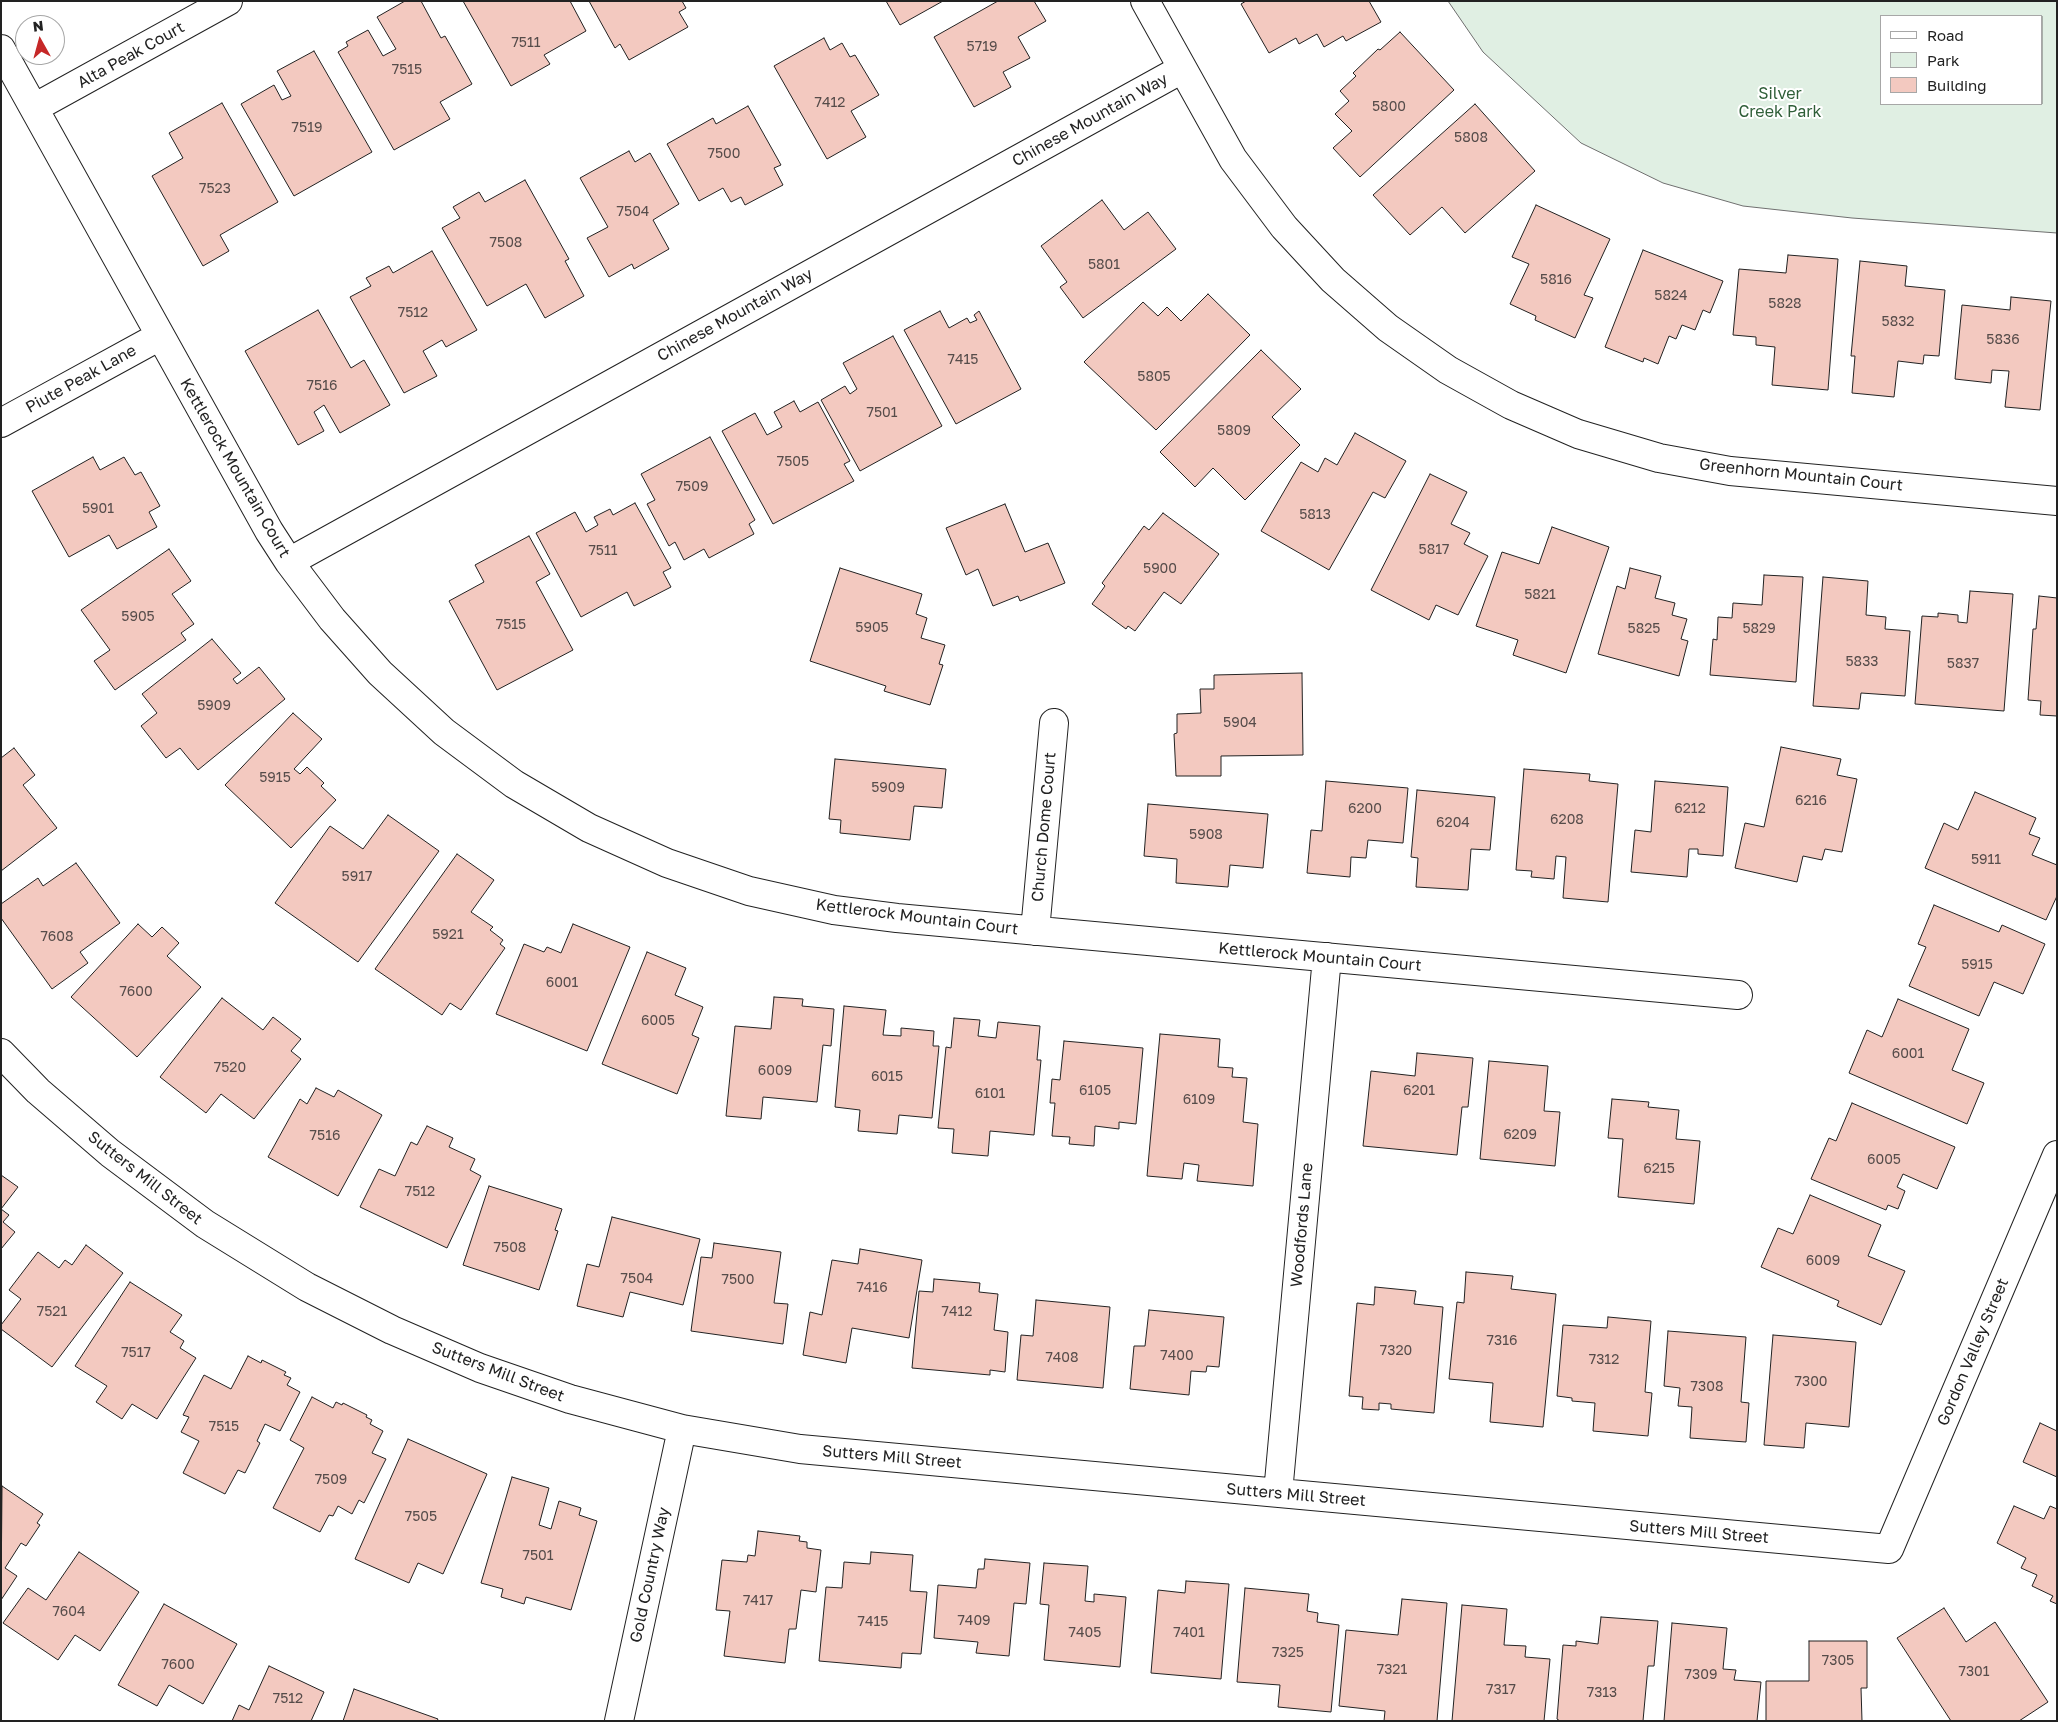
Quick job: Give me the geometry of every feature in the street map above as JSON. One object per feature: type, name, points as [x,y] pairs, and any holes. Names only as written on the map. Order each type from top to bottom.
[{"type":"street","name":"Alta Peak Court","points":[[34,108],[228,1]]},
{"type":"street","name":"Greenhorn Mountain Court","points":[[1145,1],[1233,159],[1284,227],[1333,280],[1388,328],[1448,370],[1511,405],[1578,434],[1659,458],[1730,471],[2057,501]]},
{"type":"street","name":"Kettlerock Mountain Court","points":[[1,49],[269,531],[289,562],[332,619],[380,673],[444,732],[514,784],[589,828],[667,863],[749,892],[843,911],[1035,931],[1738,995]]},
{"type":"street","name":"Chinese Mountain Way","points":[[289,562],[1182,69]]},
{"type":"street","name":"Piute Peak Lane","points":[[1,423],[160,336]]},
{"type":"street","name":"Church Dome Court","points":[[1035,931],[1054,723]]},
{"type":"street","name":"Woodfords Lane","points":[[1278,1493],[1327,957]]},
{"type":"street","name":"Sutters Mill Street","points":[[1,1053],[38,1091],[110,1153],[205,1224],[307,1287],[392,1330],[480,1368],[570,1399],[682,1428],[800,1448],[1889,1549]]},
{"type":"street","name":"Gordon Valley Street","points":[[1889,1549],[2057,1155]]},
{"type":"street","name":"Gold Country Way","points":[[619,1721],[682,1428]]},
{"type":"green space","name":"Silver Creek Park","points":[[1448,1],[2057,1],[2057,233],[1852,218],[1743,206],[1663,183],[1581,143],[1483,52]]},
{"type":"building","points":[[405,1],[421,1],[441,38],[445,36],[472,84],[440,102],[450,119],[394,150],[338,52],[348,46],[346,42],[368,30],[383,56],[396,49],[377,17]]},
{"type":"building","points":[[463,1],[570,1],[586,31],[544,55],[550,64],[511,86]]},
{"type":"building","points":[[589,1],[682,1],[686,8],[679,12],[688,27],[629,60],[620,44],[615,48]]},
{"type":"building","points":[[886,1],[943,1],[900,25]]},
{"type":"building","points":[[998,1],[1034,1],[1046,21],[1018,37],[1030,58],[1003,72],[1011,87],[974,107],[934,37]]},
{"type":"building","points":[[1246,1],[1369,1],[1381,22],[1346,41],[1343,36],[1324,47],[1317,34],[1299,44],[1296,38],[1269,53],[1241,4]]},
{"type":"building","points":[[1400,32],[1454,90],[1360,177],[1333,148],[1352,131],[1335,114],[1349,101],[1340,91],[1356,76],[1353,73],[1378,49],[1380,50]]},
{"type":"building","points":[[824,38],[830,50],[842,43],[850,57],[855,55],[879,95],[851,111],[866,137],[827,159],[774,66]]},
{"type":"building","points":[[314,51],[372,152],[294,196],[241,104],[274,85],[282,100],[291,96],[277,71]]},
{"type":"building","points":[[222,103],[278,202],[220,235],[229,251],[203,266],[152,176],[183,158],[169,133]]},
{"type":"building","points":[[1475,104],[1535,171],[1465,233],[1442,207],[1410,235],[1373,195]]},
{"type":"building","points":[[748,106],[781,165],[774,168],[783,185],[745,205],[741,197],[731,202],[723,188],[699,201],[667,144],[713,118],[716,124]]},
{"type":"building","points":[[629,151],[635,162],[650,153],[679,204],[653,220],[669,249],[634,269],[632,264],[609,277],[587,238],[608,227],[580,178]]},
{"type":"building","points":[[525,180],[569,259],[565,261],[584,296],[545,318],[526,284],[487,306],[442,228],[460,218],[453,207],[479,192],[485,202]]},
{"type":"building","points":[[1102,200],[1124,230],[1148,212],[1176,249],[1083,318],[1060,287],[1067,282],[1041,246]]},
{"type":"building","points":[[1536,205],[1610,239],[1584,295],[1593,298],[1575,338],[1535,320],[1536,316],[1510,304],[1529,264],[1512,257]]},
{"type":"building","points":[[1643,250],[1723,281],[1710,313],[1703,310],[1695,330],[1682,325],[1676,339],[1669,336],[1658,364],[1644,358],[1643,362],[1605,347]]},
{"type":"building","points":[[432,251],[477,330],[446,347],[442,340],[423,351],[437,376],[404,393],[350,297],[371,286],[366,278],[389,266],[393,273]]},
{"type":"building","points":[[1788,255],[1838,259],[1828,390],[1772,385],[1775,347],[1756,345],[1756,337],[1733,335],[1739,269],[1786,273]]},
{"type":"building","points":[[1860,261],[1907,266],[1905,286],[1945,290],[1939,356],[1924,355],[1923,364],[1898,361],[1894,397],[1852,393],[1855,356],[1851,356]]},
{"type":"building","points":[[1208,294],[1250,335],[1156,430],[1084,362],[1143,302],[1158,316],[1167,307],[1181,321]]},
{"type":"building","points":[[2011,297],[2051,301],[2040,410],[2005,407],[2009,371],[1992,370],[1991,383],[1955,379],[1962,305],[2010,310]]},
{"type":"building","points":[[318,310],[351,368],[364,360],[390,405],[340,433],[324,405],[314,412],[324,431],[298,445],[245,351]]},
{"type":"building","points":[[940,311],[949,328],[967,318],[970,323],[977,320],[974,315],[979,311],[1021,389],[956,424],[904,330]]},
{"type":"building","points":[[893,336],[942,426],[860,471],[821,400],[845,386],[850,394],[857,389],[843,363]]},
{"type":"building","points":[[1261,350],[1301,389],[1272,417],[1300,445],[1245,500],[1213,468],[1195,487],[1160,452]]},
{"type":"building","points":[[794,401],[800,412],[818,402],[850,461],[844,464],[854,481],[773,524],[722,431],[755,413],[767,435],[782,427],[774,412]]},
{"type":"building","points":[[1355,433],[1406,461],[1385,498],[1373,492],[1329,570],[1261,531],[1301,462],[1318,472],[1325,458],[1337,465]]},
{"type":"building","points":[[710,437],[755,520],[749,524],[754,534],[709,558],[704,549],[684,560],[675,542],[669,546],[647,504],[655,500],[641,474]]},
{"type":"building","points":[[93,457],[100,470],[124,457],[135,475],[141,472],[160,506],[149,512],[157,527],[117,549],[109,535],[69,557],[32,491]]},
{"type":"building","points":[[1430,474],[1467,492],[1451,524],[1470,533],[1464,544],[1488,556],[1458,615],[1436,605],[1429,620],[1371,590]]},
{"type":"building","points":[[635,503],[671,568],[663,572],[671,587],[634,606],[627,592],[581,617],[536,533],[575,512],[586,532],[598,525],[594,517],[610,509],[613,515]]},
{"type":"building","points":[[1005,504],[1025,552],[1048,543],[1065,583],[1020,601],[1018,596],[993,606],[978,569],[966,575],[946,528]]},
{"type":"building","points":[[1163,513],[1219,554],[1181,604],[1164,592],[1135,631],[1128,626],[1126,629],[1092,604],[1105,586],[1102,583],[1144,526],[1149,530]]},
{"type":"building","points":[[1552,527],[1609,547],[1566,673],[1513,655],[1518,640],[1476,626],[1502,552],[1539,564]]},
{"type":"building","points":[[529,536],[550,574],[536,582],[573,650],[497,690],[449,601],[484,582],[475,565]]},
{"type":"building","points":[[169,549],[191,581],[172,594],[194,624],[181,633],[186,640],[115,690],[94,661],[110,650],[81,610]]},
{"type":"building","points":[[840,568],[922,594],[916,614],[927,618],[921,638],[945,645],[939,664],[943,665],[930,705],[884,691],[886,686],[810,661]]},
{"type":"building","points":[[1630,568],[1661,576],[1655,598],[1675,603],[1672,615],[1687,619],[1681,639],[1688,641],[1679,676],[1598,654],[1617,586],[1625,589]]},
{"type":"building","points":[[1764,575],[1803,577],[1796,682],[1710,675],[1713,639],[1717,640],[1718,617],[1732,618],[1733,603],[1762,605]]},
{"type":"building","points":[[1823,577],[1868,581],[1866,615],[1886,617],[1885,629],[1910,631],[1905,696],[1861,693],[1859,709],[1813,706]]},
{"type":"building","points":[[1970,591],[2013,594],[2004,711],[1915,704],[1922,616],[1938,617],[1938,613],[1958,615],[1958,622],[1967,623]]},
{"type":"building","points":[[2039,596],[2057,598],[2057,716],[2040,715],[2041,701],[2028,700],[2033,629],[2036,629]]},
{"type":"building","points":[[212,639],[241,673],[233,679],[237,684],[259,667],[285,699],[198,770],[180,748],[166,758],[141,726],[157,713],[142,694]]},
{"type":"building","points":[[1302,673],[1303,755],[1221,756],[1221,776],[1176,776],[1174,734],[1177,733],[1177,714],[1201,713],[1200,689],[1214,689],[1214,675]]},
{"type":"building","points":[[293,713],[322,739],[294,769],[300,774],[307,767],[324,783],[321,786],[336,800],[291,848],[225,785]]},
{"type":"building","points":[[1781,747],[1841,759],[1837,775],[1857,779],[1842,852],[1825,849],[1822,860],[1803,856],[1797,882],[1735,868],[1745,823],[1764,827]]},
{"type":"building","points":[[14,748],[35,775],[23,785],[57,828],[1,871],[1,758]]},
{"type":"building","points":[[835,759],[946,769],[942,808],[914,806],[910,840],[840,833],[841,820],[829,819]]},
{"type":"building","points":[[1524,769],[1590,774],[1589,781],[1618,784],[1608,902],[1563,898],[1566,857],[1556,856],[1554,879],[1531,877],[1532,871],[1516,870]]},
{"type":"building","points":[[1326,781],[1408,788],[1403,843],[1368,840],[1366,858],[1351,857],[1350,877],[1307,873],[1311,830],[1322,831]]},
{"type":"building","points":[[1655,781],[1728,787],[1723,856],[1698,854],[1698,849],[1689,849],[1687,877],[1631,872],[1635,830],[1651,832]]},
{"type":"building","points":[[1417,790],[1495,797],[1490,850],[1471,849],[1468,890],[1416,887],[1418,858],[1411,857]]},
{"type":"building","points":[[1975,792],[2036,818],[2029,834],[2040,838],[2032,855],[2057,865],[2057,896],[2046,920],[1925,868],[1944,823],[1958,830]]},
{"type":"building","points":[[1148,804],[1268,814],[1263,868],[1230,865],[1228,887],[1176,883],[1177,859],[1144,856]]},
{"type":"building","points":[[388,815],[439,851],[358,962],[275,903],[330,826],[363,849]]},
{"type":"building","points":[[457,854],[494,880],[471,912],[493,927],[490,930],[503,940],[500,944],[505,948],[461,1010],[450,1003],[442,1015],[375,969]]},
{"type":"building","points":[[76,863],[120,923],[80,952],[88,963],[52,989],[1,918],[1,904],[38,878],[43,886]]},
{"type":"building","points":[[1934,905],[1999,932],[2002,925],[2045,944],[2023,994],[1994,982],[1979,1016],[1909,986],[1926,947],[1918,944]]},
{"type":"building","points":[[138,924],[152,937],[162,927],[179,943],[167,956],[201,987],[137,1057],[71,997]]},
{"type":"building","points":[[573,924],[630,947],[587,1051],[496,1014],[524,944],[544,952],[547,947],[561,953]]},
{"type":"building","points":[[647,952],[686,968],[675,995],[703,1007],[692,1035],[699,1038],[677,1094],[602,1064]]},
{"type":"building","points":[[774,997],[803,999],[802,1006],[834,1009],[831,1046],[823,1045],[817,1102],[763,1097],[761,1119],[726,1116],[735,1026],[771,1029]]},
{"type":"building","points":[[222,998],[263,1030],[273,1017],[301,1039],[291,1051],[301,1059],[254,1119],[221,1094],[206,1113],[160,1077]]},
{"type":"building","points":[[1898,999],[1969,1029],[1952,1070],[1984,1083],[1967,1124],[1849,1073],[1867,1030],[1882,1037]]},
{"type":"building","points":[[844,1006],[886,1010],[883,1035],[901,1036],[901,1028],[934,1031],[933,1046],[939,1046],[932,1118],[899,1115],[897,1134],[858,1131],[860,1110],[835,1107]]},
{"type":"building","points":[[954,1018],[980,1020],[978,1036],[996,1038],[998,1022],[1040,1026],[1037,1060],[1041,1060],[1034,1135],[990,1131],[988,1156],[952,1153],[954,1129],[938,1128],[946,1047],[951,1048]]},
{"type":"building","points":[[1160,1034],[1220,1039],[1218,1067],[1233,1068],[1232,1077],[1247,1078],[1243,1122],[1258,1124],[1253,1186],[1197,1181],[1199,1165],[1184,1163],[1182,1179],[1147,1176]]},
{"type":"building","points":[[1064,1041],[1143,1048],[1136,1124],[1119,1122],[1119,1129],[1095,1126],[1094,1146],[1069,1144],[1070,1137],[1052,1136],[1055,1103],[1050,1103],[1052,1079],[1060,1080]]},
{"type":"building","points":[[1417,1053],[1473,1058],[1468,1107],[1462,1107],[1457,1155],[1363,1146],[1371,1071],[1415,1076]]},
{"type":"building","points":[[1489,1061],[1548,1066],[1544,1111],[1560,1112],[1555,1166],[1480,1159]]},
{"type":"building","points":[[316,1088],[334,1097],[338,1090],[382,1115],[338,1196],[268,1157],[300,1099],[307,1104]]},
{"type":"building","points":[[1612,1099],[1649,1102],[1648,1107],[1679,1110],[1676,1139],[1700,1141],[1694,1204],[1618,1197],[1623,1139],[1608,1138]]},
{"type":"building","points":[[1852,1103],[1955,1147],[1937,1189],[1903,1174],[1897,1187],[1905,1191],[1898,1209],[1888,1205],[1886,1210],[1811,1179],[1829,1138],[1836,1141]]},
{"type":"building","points":[[427,1126],[453,1138],[449,1147],[475,1159],[470,1170],[481,1176],[447,1248],[360,1207],[379,1169],[395,1176],[411,1142],[417,1145]]},
{"type":"building","points":[[1,1175],[18,1187],[1,1209]]},
{"type":"building","points":[[489,1186],[562,1209],[555,1230],[558,1231],[539,1290],[463,1265]]},
{"type":"building","points":[[1810,1195],[1881,1225],[1868,1256],[1905,1271],[1881,1325],[1837,1306],[1839,1301],[1761,1267],[1778,1228],[1793,1234]]},
{"type":"building","points":[[1,1209],[9,1215],[3,1222],[15,1232],[1,1249]]},
{"type":"building","points":[[612,1217],[700,1239],[683,1305],[630,1292],[623,1317],[577,1306],[587,1264],[599,1267]]},
{"type":"building","points":[[714,1243],[781,1252],[774,1303],[788,1304],[783,1344],[691,1331],[701,1257],[712,1258]]},
{"type":"building","points":[[86,1245],[123,1273],[52,1367],[1,1329],[1,1325],[21,1299],[9,1290],[38,1252],[59,1268],[65,1260],[72,1265]]},
{"type":"building","points":[[860,1249],[922,1260],[909,1338],[852,1328],[846,1363],[803,1355],[810,1312],[822,1315],[832,1260],[858,1264]]},
{"type":"building","points":[[1466,1272],[1513,1276],[1511,1289],[1556,1294],[1543,1427],[1490,1422],[1493,1383],[1449,1379],[1457,1302],[1464,1303]]},
{"type":"building","points":[[934,1279],[980,1283],[979,1292],[998,1294],[994,1330],[1008,1332],[1005,1372],[990,1370],[990,1375],[912,1368],[919,1291],[933,1292]]},
{"type":"building","points":[[130,1282],[182,1315],[170,1332],[184,1341],[180,1348],[196,1358],[157,1419],[132,1404],[122,1419],[96,1402],[107,1386],[75,1366]]},
{"type":"building","points":[[1375,1287],[1416,1291],[1414,1304],[1443,1307],[1434,1413],[1391,1409],[1391,1404],[1379,1403],[1379,1410],[1362,1409],[1363,1397],[1349,1396],[1357,1303],[1374,1305]]},
{"type":"building","points":[[1036,1300],[1110,1307],[1103,1388],[1017,1380],[1021,1335],[1033,1336]]},
{"type":"building","points":[[1149,1310],[1224,1317],[1219,1367],[1207,1366],[1206,1372],[1191,1371],[1189,1395],[1130,1389],[1134,1346],[1145,1346]]},
{"type":"building","points":[[1608,1317],[1651,1321],[1645,1392],[1652,1393],[1648,1436],[1593,1431],[1595,1403],[1572,1401],[1572,1398],[1557,1396],[1563,1325],[1607,1328]]},
{"type":"building","points":[[1668,1331],[1746,1337],[1741,1402],[1749,1403],[1746,1442],[1690,1438],[1692,1407],[1678,1406],[1680,1388],[1664,1386]]},
{"type":"building","points":[[1773,1335],[1856,1342],[1849,1427],[1806,1423],[1804,1448],[1764,1445]]},
{"type":"building","points":[[248,1356],[261,1363],[262,1360],[286,1372],[284,1375],[291,1378],[287,1385],[300,1392],[280,1431],[265,1424],[257,1441],[260,1443],[245,1473],[238,1470],[225,1494],[183,1473],[199,1441],[181,1432],[189,1417],[183,1415],[204,1375],[231,1389]]},
{"type":"building","points":[[312,1397],[333,1408],[336,1402],[342,1405],[343,1403],[367,1415],[366,1417],[372,1420],[370,1424],[383,1431],[372,1453],[386,1459],[364,1503],[359,1500],[352,1514],[338,1506],[333,1516],[329,1515],[320,1532],[273,1508],[304,1448],[290,1440]]},
{"type":"building","points":[[2040,1423],[2057,1431],[2057,1477],[2023,1462]]},
{"type":"building","points":[[408,1439],[487,1474],[443,1574],[418,1563],[409,1583],[355,1559]]},
{"type":"building","points":[[512,1477],[549,1488],[539,1525],[551,1529],[559,1501],[581,1508],[579,1515],[597,1521],[571,1610],[526,1597],[524,1604],[501,1597],[503,1589],[481,1583]]},
{"type":"building","points":[[2,1486],[43,1514],[37,1523],[40,1525],[26,1546],[21,1543],[5,1568],[17,1576],[1,1600]]},
{"type":"building","points":[[2014,1506],[2044,1519],[2050,1506],[2057,1509],[2057,1604],[2050,1601],[2053,1596],[2032,1586],[2037,1575],[2021,1568],[2026,1558],[1997,1543]]},
{"type":"building","points":[[758,1531],[800,1536],[799,1541],[807,1542],[807,1548],[821,1550],[816,1592],[801,1590],[796,1629],[789,1629],[785,1663],[724,1656],[730,1611],[716,1610],[722,1560],[747,1562],[748,1555],[755,1556]]},
{"type":"building","points":[[79,1552],[139,1592],[100,1651],[75,1635],[58,1660],[3,1623],[28,1588],[46,1600]]},
{"type":"building","points":[[871,1552],[913,1555],[910,1591],[927,1592],[921,1654],[902,1653],[901,1668],[819,1661],[826,1587],[842,1588],[844,1562],[870,1564]]},
{"type":"building","points":[[985,1559],[1030,1563],[1026,1604],[1014,1603],[1009,1656],[976,1653],[978,1642],[934,1638],[938,1585],[976,1588],[978,1569],[984,1569]]},
{"type":"building","points":[[1044,1563],[1088,1566],[1085,1601],[1094,1602],[1094,1594],[1126,1597],[1120,1667],[1044,1660],[1049,1605],[1040,1604]]},
{"type":"building","points":[[1186,1581],[1229,1584],[1221,1679],[1151,1673],[1158,1590],[1185,1593]]},
{"type":"building","points":[[1245,1588],[1309,1594],[1307,1611],[1318,1613],[1317,1622],[1339,1625],[1331,1712],[1278,1707],[1280,1685],[1237,1682]]},
{"type":"building","points":[[1402,1599],[1447,1603],[1437,1721],[1384,1721],[1385,1711],[1339,1706],[1346,1630],[1398,1635]]},
{"type":"building","points":[[164,1604],[237,1644],[203,1704],[169,1685],[157,1706],[118,1685]]},
{"type":"building","points":[[1462,1605],[1507,1609],[1504,1645],[1526,1646],[1525,1657],[1550,1659],[1544,1721],[1452,1721]]},
{"type":"building","points":[[1944,1608],[1966,1642],[1995,1622],[2048,1702],[2019,1721],[1951,1721],[1897,1638]]},
{"type":"building","points":[[1601,1617],[1658,1621],[1654,1666],[1648,1666],[1643,1721],[1560,1721],[1557,1719],[1563,1645],[1576,1646],[1576,1641],[1598,1644]]},
{"type":"building","points":[[1672,1623],[1727,1628],[1723,1669],[1736,1670],[1734,1680],[1761,1682],[1757,1721],[1664,1721]]},
{"type":"building","points":[[1809,1641],[1867,1641],[1867,1688],[1861,1688],[1862,1721],[1766,1721],[1766,1681],[1809,1681]]},
{"type":"building","points":[[269,1666],[324,1692],[311,1721],[232,1721],[239,1705],[249,1710]]},
{"type":"building","points":[[354,1689],[438,1719],[437,1721],[343,1721]]}]
